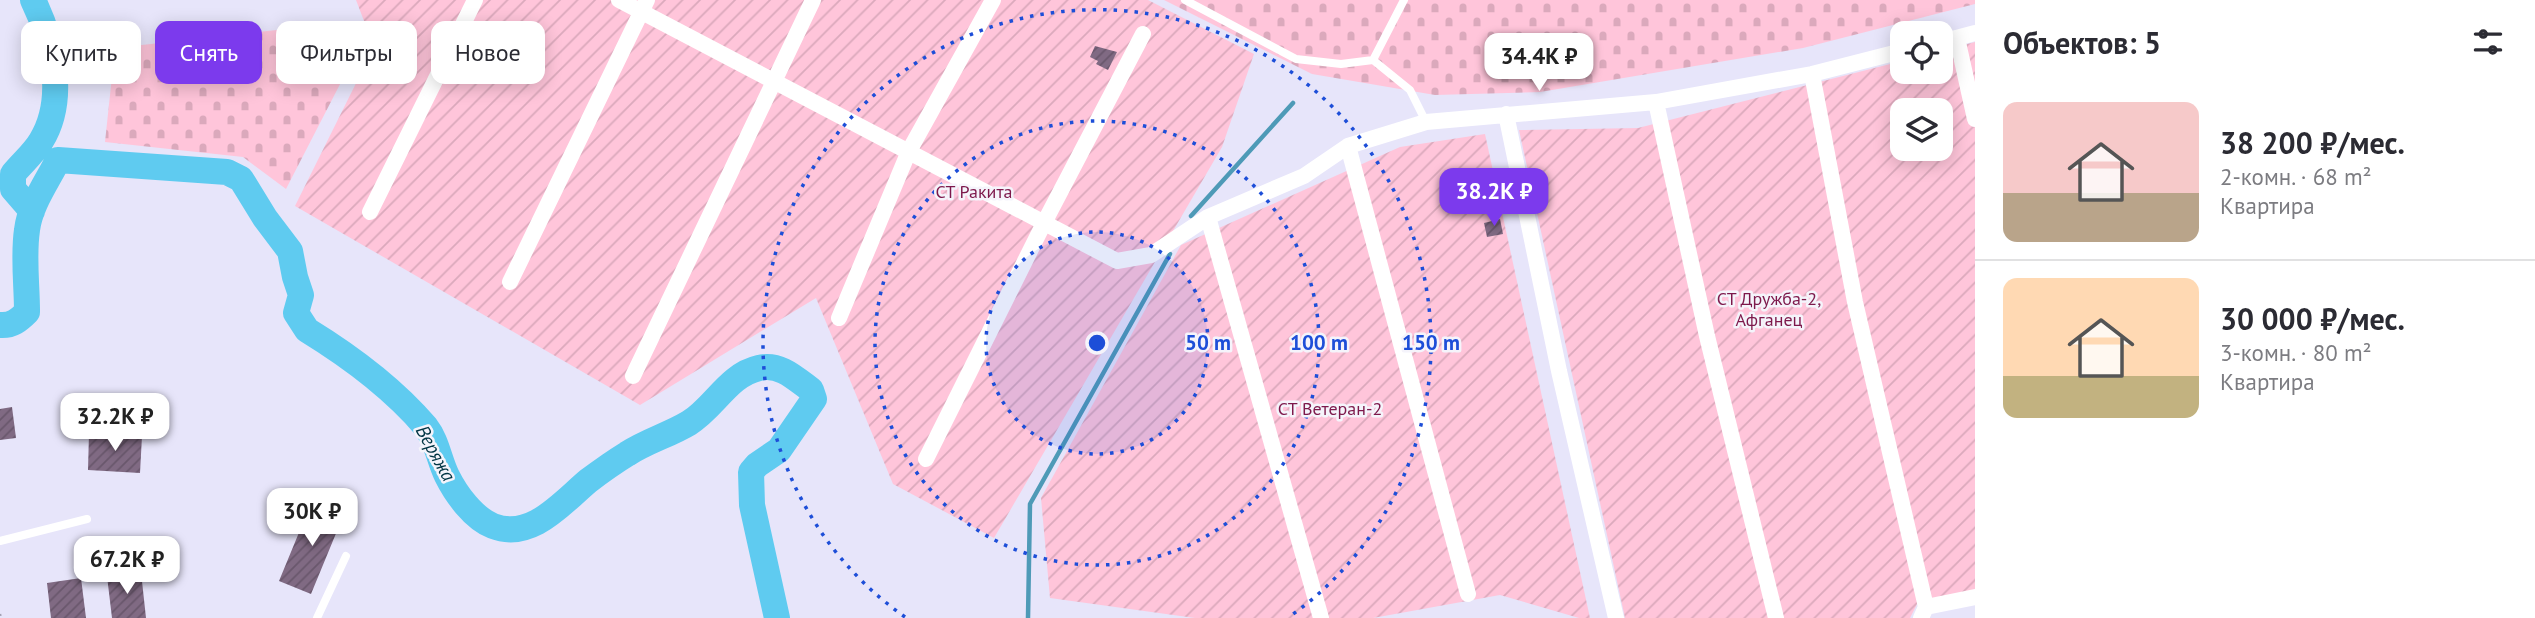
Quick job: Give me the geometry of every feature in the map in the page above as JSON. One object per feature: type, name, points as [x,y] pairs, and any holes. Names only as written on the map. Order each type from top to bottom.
[{"type":"street","points":[[370,212],[475,0]]},
{"type":"street","points":[[620,0],[644,6],[774,82],[1117,261],[1151,255],[1208,217],[1304,176],[1348,146],[1426,122],[1656,102],[1812,74],[1890,54]]},
{"type":"street","points":[[633,376],[813,0]]},
{"type":"street","points":[[839,318],[909,151],[993,0]]},
{"type":"street","points":[[510,282],[644,6]]},
{"type":"street","points":[[1953,39],[1975,33]]},
{"type":"street","points":[[926,459],[1044,223],[1143,34]]},
{"type":"street","points":[[1953,52],[1975,119]]},
{"type":"street","points":[[1812,74],[1855,302],[1923,613],[1975,597]]},
{"type":"street","points":[[1656,102],[1707,337],[1776,618]]},
{"type":"street","points":[[1506,114],[1559,371],[1616,618]]},
{"type":"street","points":[[1348,146],[1468,594]]},
{"type":"street","points":[[1208,217],[1321,618]]},
{"type":"lane","points":[[1185,0],[1296,59],[1341,64],[1373,60],[1410,90],[1426,122]]},
{"type":"lane","points":[[1373,60],[1404,0]]},
{"type":"lane","points":[[0,541],[87,519]]},
{"type":"lane","points":[[317,618],[346,556]]},
{"type":"green space","name":"СТ Ракита","points":[[356,0],[1148,0],[1254,54],[1222,147],[994,538],[893,484],[816,298],[640,405],[295,206],[356,84],[417,84],[417,21],[364,21]]},
{"type":"green space","points":[[1164,0],[1975,0],[1975,4],[1909,21],[1890,21],[1890,26],[1803,48],[1540,92],[1435,95],[1312,74]]},
{"type":"green space","points":[[276,30],[276,84],[340,84],[286,189],[243,157],[105,142],[111,84],[141,84],[141,45],[155,44],[155,84],[262,84],[262,32]]},
{"type":"green space","name":"СТ Дружба-2, Афганец","points":[[1975,42],[1975,590],[1917,604],[1910,618],[1625,618],[1519,130],[1638,128],[1890,64],[1890,84],[1953,84],[1953,48]]},
{"type":"green space","name":"СТ Ветеран-2","points":[[1485,134],[1590,618],[1579,618],[1500,595],[1373,618],[1195,618],[1050,598],[1041,498],[1181,245],[1400,147]]},
{"type":"building","points":[[1095,46],[1117,52],[1108,70],[1096,64],[1098,61],[1090,57]]},
{"type":"building","points":[[1500,219],[1503,234],[1487,237],[1484,223]]},
{"type":"building","points":[[12,407],[16,438],[0,440],[0,409]]},
{"type":"building","points":[[89,433],[142,436],[140,473],[88,470]]},
{"type":"building","points":[[312,501],[344,514],[311,594],[279,581]]},
{"type":"building","points":[[141,572],[146,618],[112,618],[107,576]]},
{"type":"building","points":[[81,578],[86,618],[51,618],[47,583]]},
{"type":"waterway","points":[[32,211],[13,189],[13,174],[41,141],[49,125],[55,89],[51,52],[33,0]]},
{"type":"waterway","points":[[1191,216],[1293,103]]},
{"type":"waterway","name":"Веряжа","points":[[0,325],[15,322],[27,312],[27,230],[35,203],[58,160],[227,172],[241,179],[265,218],[290,251],[301,295],[296,313],[307,330],[355,362],[413,412],[430,432],[447,476],[466,505],[486,522],[507,529],[533,524],[557,509],[617,460],[689,423],[739,377],[759,368],[780,370],[811,390],[814,399],[779,450],[751,472],[752,505],[777,618]]},
{"type":"waterway","points":[[1028,618],[1030,504],[1170,254]]}]
